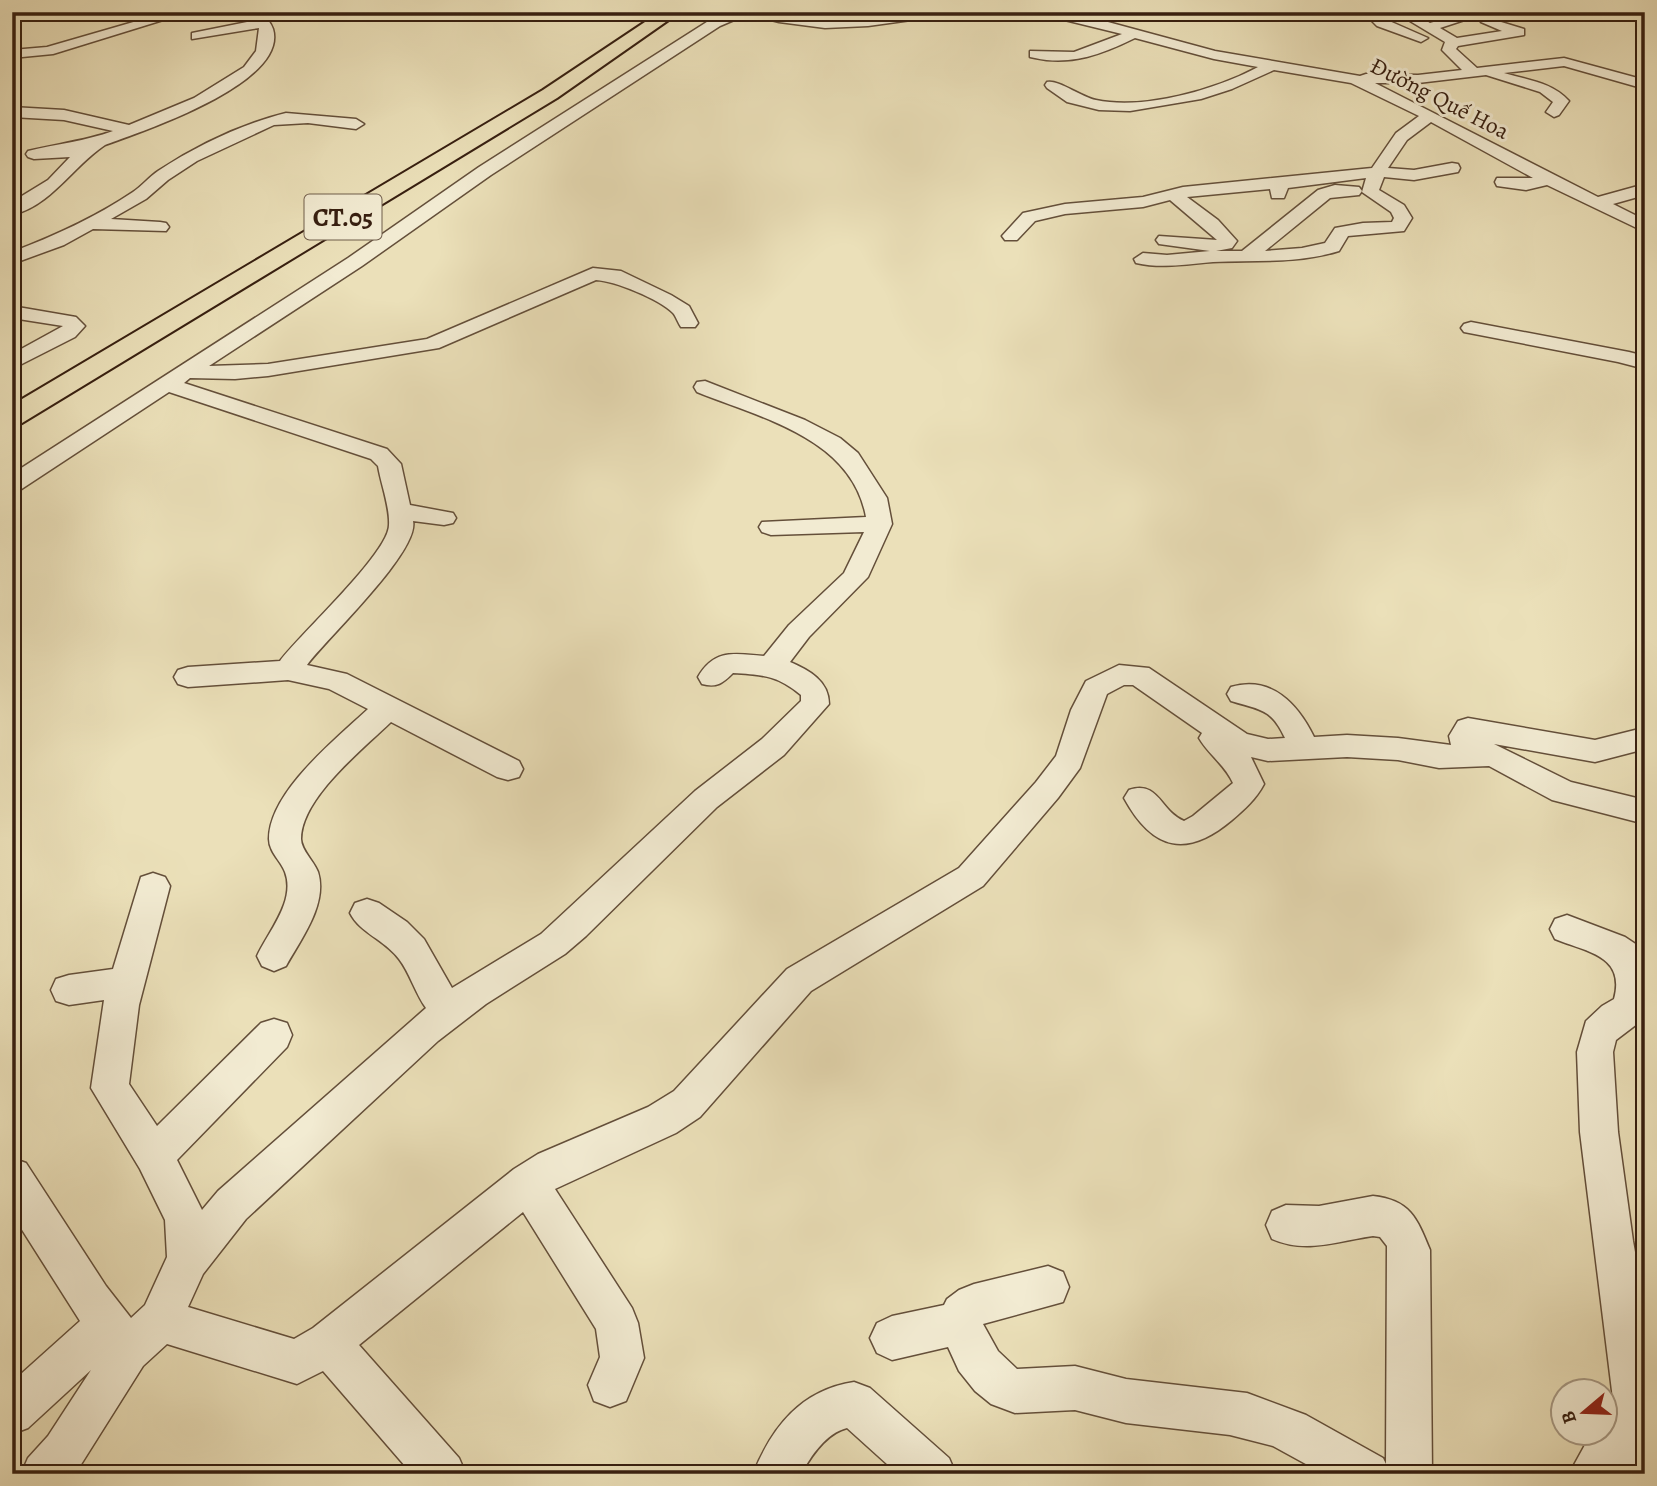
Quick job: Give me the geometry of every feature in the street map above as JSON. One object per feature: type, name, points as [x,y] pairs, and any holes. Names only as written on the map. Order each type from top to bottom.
[{"type":"highway","name":"CT.05","points":[[12,394],[484,119],[648,12]]},
{"type":"highway","name":"CT.05","points":[[12,417],[550,94],[672,12]]},
{"type":"street","points":[[12,54],[48,51],[183,12]]},
{"type":"street","points":[[12,210],[54,184],[84,152],[99,142],[201,101],[228,87],[255,63],[264,47],[267,33],[263,23],[253,16],[233,12]]},
{"type":"street","points":[[12,485],[355,262],[485,171],[715,23],[742,12]]},
{"type":"street","points":[[754,12],[800,24],[835,26],[940,12]]},
{"type":"street","name":"Đường Quế Hoa","points":[[1038,12],[1085,16],[1204,52],[1355,79],[1412,106],[1595,204],[1645,227]]},
{"type":"street","points":[[1369,12],[1382,23],[1398,30],[1452,45],[1519,32],[1486,17],[1430,27]]},
{"type":"street","points":[[1401,12],[1430,27],[1452,45]]},
{"type":"street","points":[[197,36],[263,23]]},
{"type":"street","points":[[1035,54],[1054,58],[1092,54],[1134,33]]},
{"type":"street","points":[[1452,45],[1449,50],[1477,72],[1553,93],[1561,101],[1554,112]]},
{"type":"street","points":[[1355,79],[1418,79],[1555,62],[1574,64],[1644,85]]},
{"type":"street","points":[[1052,85],[1063,93],[1098,105],[1167,103],[1198,97],[1247,80],[1274,64]]},
{"type":"street","points":[[1519,67],[1547,78],[1561,77]]},
{"type":"street","points":[[1644,85],[1632,95],[1645,100]]},
{"type":"street","points":[[156,101],[201,101]]},
{"type":"street","points":[[1389,111],[1412,106]]},
{"type":"street","points":[[12,112],[64,115],[128,130]]},
{"type":"street","points":[[1371,192],[1370,188],[1378,172],[1402,133],[1413,124],[1431,116]]},
{"type":"street","points":[[164,181],[191,158],[269,122],[286,118],[308,118],[356,124]]},
{"type":"street","points":[[84,152],[34,154],[38,146],[99,142]]},
{"type":"street","points":[[1394,147],[1424,157]]},
{"type":"street","points":[[12,258],[58,241],[164,181],[215,157],[231,157]]},
{"type":"street","points":[[1280,189],[1378,172],[1414,175],[1452,168]]},
{"type":"street","points":[[1503,182],[1526,186],[1548,180]]},
{"type":"street","points":[[1011,236],[1029,216],[1065,209],[1143,202],[1233,186],[1324,194]]},
{"type":"street","points":[[1595,204],[1645,189]]},
{"type":"street","points":[[1143,259],[1166,267],[1204,257],[1248,256],[1326,249],[1332,247],[1341,232],[1363,228],[1391,228],[1402,224],[1403,218],[1398,209],[1371,192],[1335,190],[1324,194],[1248,256]]},
{"type":"street","points":[[1157,213],[1180,195]]},
{"type":"street","points":[[1165,240],[1212,246],[1226,244],[1228,241],[1227,237],[1180,195]]},
{"type":"street","points":[[115,209],[145,213]]},
{"type":"street","points":[[90,223],[160,228]]},
{"type":"street","points":[[176,378],[235,373],[432,344],[593,274],[614,275],[664,299],[681,310],[688,324]]},
{"type":"street","points":[[12,312],[69,321],[75,326],[68,333],[12,363]]},
{"type":"street","points":[[1471,328],[1645,363]]},
{"type":"street","points":[[235,373],[301,381]]},
{"type":"street","points":[[176,378],[379,454],[389,464],[402,527],[398,537],[380,564],[288,670]]},
{"type":"street","points":[[705,387],[797,425],[832,443],[850,458],[875,498],[880,524],[855,576],[799,631],[771,666]]},
{"type":"street","points":[[399,511],[443,518]]},
{"type":"street","points":[[771,527],[880,524]]},
{"type":"street","points":[[160,1320],[188,1259],[232,1205],[448,1012],[553,944],[574,926],[706,799],[772,747],[815,704],[815,692],[788,671],[771,666],[727,663],[712,677]]},
{"type":"street","points":[[188,677],[288,670],[337,681],[508,769]]},
{"type":"street","points":[[1119,675],[1158,698],[1220,742],[1240,764],[1249,784],[1243,794],[1192,834],[1170,830],[1140,797]]},
{"type":"street","points":[[12,1412],[118,1338],[160,1320],[297,1362],[328,1343],[528,1183],[552,1168],[663,1120],[687,1104],[799,980],[971,877],[1069,761],[1082,726],[1084,710],[1096,688],[1119,675],[1139,675],[1238,743],[1256,750],[1347,746],[1398,749],[1439,757],[1493,755],[1563,792],[1645,812]]},
{"type":"street","points":[[1241,694],[1258,695],[1282,708],[1296,729],[1304,749]]},
{"type":"street","points":[[274,956],[305,896],[302,870],[290,854],[285,839],[289,820],[305,789],[388,708]]},
{"type":"street","points":[[1467,755],[1464,736],[1468,729],[1595,751],[1643,739]]},
{"type":"street","points":[[153,886],[128,982],[113,1054],[110,1088],[154,1156],[185,1218],[188,1259]]},
{"type":"street","points":[[367,913],[395,932],[412,949],[431,987],[448,1012]]},
{"type":"street","points":[[1567,929],[1618,950],[1626,959],[1636,989],[1637,1012],[1615,1017],[1599,1032],[1595,1052],[1600,1132],[1612,1241],[1628,1328],[1636,1404],[1600,1460],[1645,1474]]},
{"type":"street","points":[[69,990],[128,982]]},
{"type":"street","points":[[154,1156],[274,1035]]},
{"type":"street","points":[[12,1177],[118,1338]]},
{"type":"street","points":[[528,1183],[617,1323],[622,1358],[610,1385]]},
{"type":"street","points":[[1286,1225],[1319,1226],[1365,1215],[1384,1217],[1396,1225],[1405,1236],[1409,1250],[1409,1474]]},
{"type":"street","points":[[1048,1287],[974,1305],[962,1314],[960,1323],[970,1348],[984,1369],[1007,1388],[1034,1392],[1073,1387],[1122,1401],[1211,1410],[1263,1420],[1323,1447],[1367,1474]]},
{"type":"street","points":[[892,1338],[960,1323]]},
{"type":"street","points":[[44,1474],[64,1452],[118,1338]]},
{"type":"street","points":[[328,1343],[443,1474]]},
{"type":"street","points":[[776,1474],[784,1457],[804,1430],[821,1415],[839,1405],[853,1404],[933,1474]]}]
